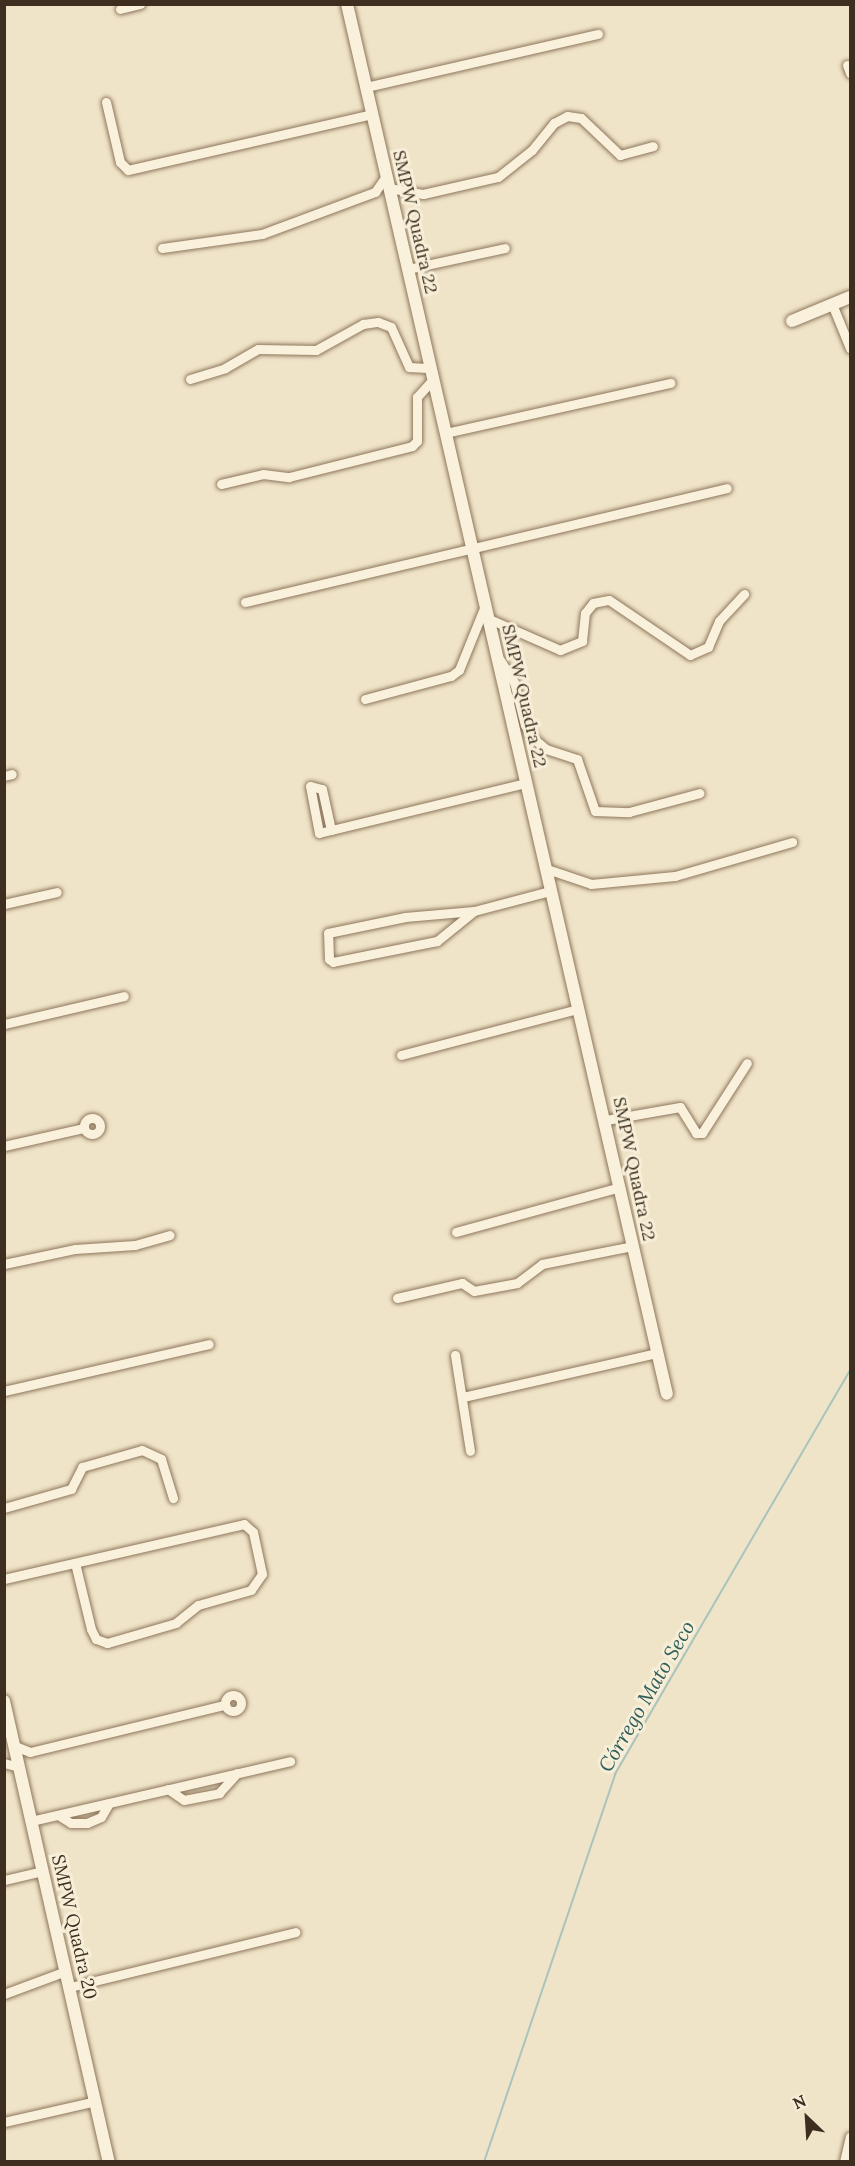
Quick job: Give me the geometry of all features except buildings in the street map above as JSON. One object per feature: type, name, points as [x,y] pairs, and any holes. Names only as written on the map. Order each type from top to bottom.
[{"type":"street","points":[[120,9],[140,4]]},
{"type":"street","name":"SMPW Quadra 22","points":[[347,4],[547,869],[550,891],[606,1120],[667,1395]]},
{"type":"street","points":[[366,87],[598,34]]},
{"type":"street","points":[[106,102],[120,162],[128,170],[372,114]]},
{"type":"street","points":[[162,248],[262,234],[375,192],[388,182],[423,194],[498,177],[532,150],[554,123],[567,116],[581,118],[620,155],[653,146]]},
{"type":"street","points":[[408,269],[505,248]]},
{"type":"street","points":[[792,321],[850,297]]},
{"type":"street","points":[[832,304],[850,348]]},
{"type":"street","points":[[190,379],[225,368],[258,349],[315,350],[363,324],[378,322],[391,327],[409,367],[432,373],[417,397],[417,441],[410,447],[289,477],[263,474],[221,484]]},
{"type":"street","points":[[446,433],[670,383]]},
{"type":"street","points":[[245,602],[473,551],[727,488]]},
{"type":"street","points":[[365,699],[451,676],[459,670],[486,613],[560,650],[582,641],[585,613],[593,603],[609,600],[690,655],[708,647],[719,621],[744,594]]},
{"type":"street","points":[[498,658],[514,682],[525,725],[546,749],[577,759],[596,811],[629,812],[700,793]]},
{"type":"street","points":[[331,830],[322,789],[310,786],[314,822],[320,833],[526,783]]},
{"type":"street","points":[[314,822],[328,818]]},
{"type":"street","points":[[547,869],[591,884],[675,876],[792,842]]},
{"type":"street","points":[[474,911],[436,941],[333,962],[329,959],[327,933],[405,917],[474,911],[550,891]]},
{"type":"street","points":[[4,904],[57,892]]},
{"type":"street","points":[[4,1024],[124,996]]},
{"type":"street","points":[[401,1055],[578,1009]]},
{"type":"street","points":[[606,1120],[680,1107],[696,1133],[702,1133],[747,1063]]},
{"type":"street","points":[[4,1146],[83,1128]]},
{"type":"street","points":[[456,1232],[620,1187]]},
{"type":"street","points":[[4,1264],[75,1249],[135,1245],[170,1235]]},
{"type":"street","points":[[397,1298],[462,1283],[474,1291],[517,1283],[542,1264],[633,1246]]},
{"type":"street","points":[[4,1391],[209,1344]]},
{"type":"street","points":[[463,1397],[657,1353]]},
{"type":"street","points":[[455,1355],[470,1451]]},
{"type":"street","points":[[4,1508],[71,1489],[82,1467],[142,1450],[161,1459],[173,1498]]},
{"type":"street","points":[[4,1580],[75,1563],[244,1524],[253,1532],[262,1574],[251,1590],[198,1605],[176,1623],[107,1643],[96,1639],[91,1629],[75,1563]]},
{"type":"street","name":"SMPW Quadra 20","points":[[4,1701],[11,1745],[19,1765],[109,2162]]},
{"type":"street","points":[[11,1745],[30,1752],[225,1705]]},
{"type":"street","points":[[5,1762],[19,1765],[30,1752]]},
{"type":"street","points":[[31,1821],[290,1761]]},
{"type":"street","points":[[168,1789],[184,1800],[210,1796],[227,1789],[237,1773]]},
{"type":"street","points":[[58,1815],[71,1823],[87,1823],[101,1817],[109,1803]]},
{"type":"street","points":[[4,1880],[42,1871]]},
{"type":"street","points":[[70,1987],[295,1932]]},
{"type":"street","points":[[4,1994],[66,1971]]},
{"type":"street","points":[[4,2122],[96,2101]]},
{"type":"street","points":[[844,2162],[850,2137]]},
{"type":"waterway","name":"Córrego Mato Seco","points":[[484,2162],[615,1774],[850,1371]]}]
